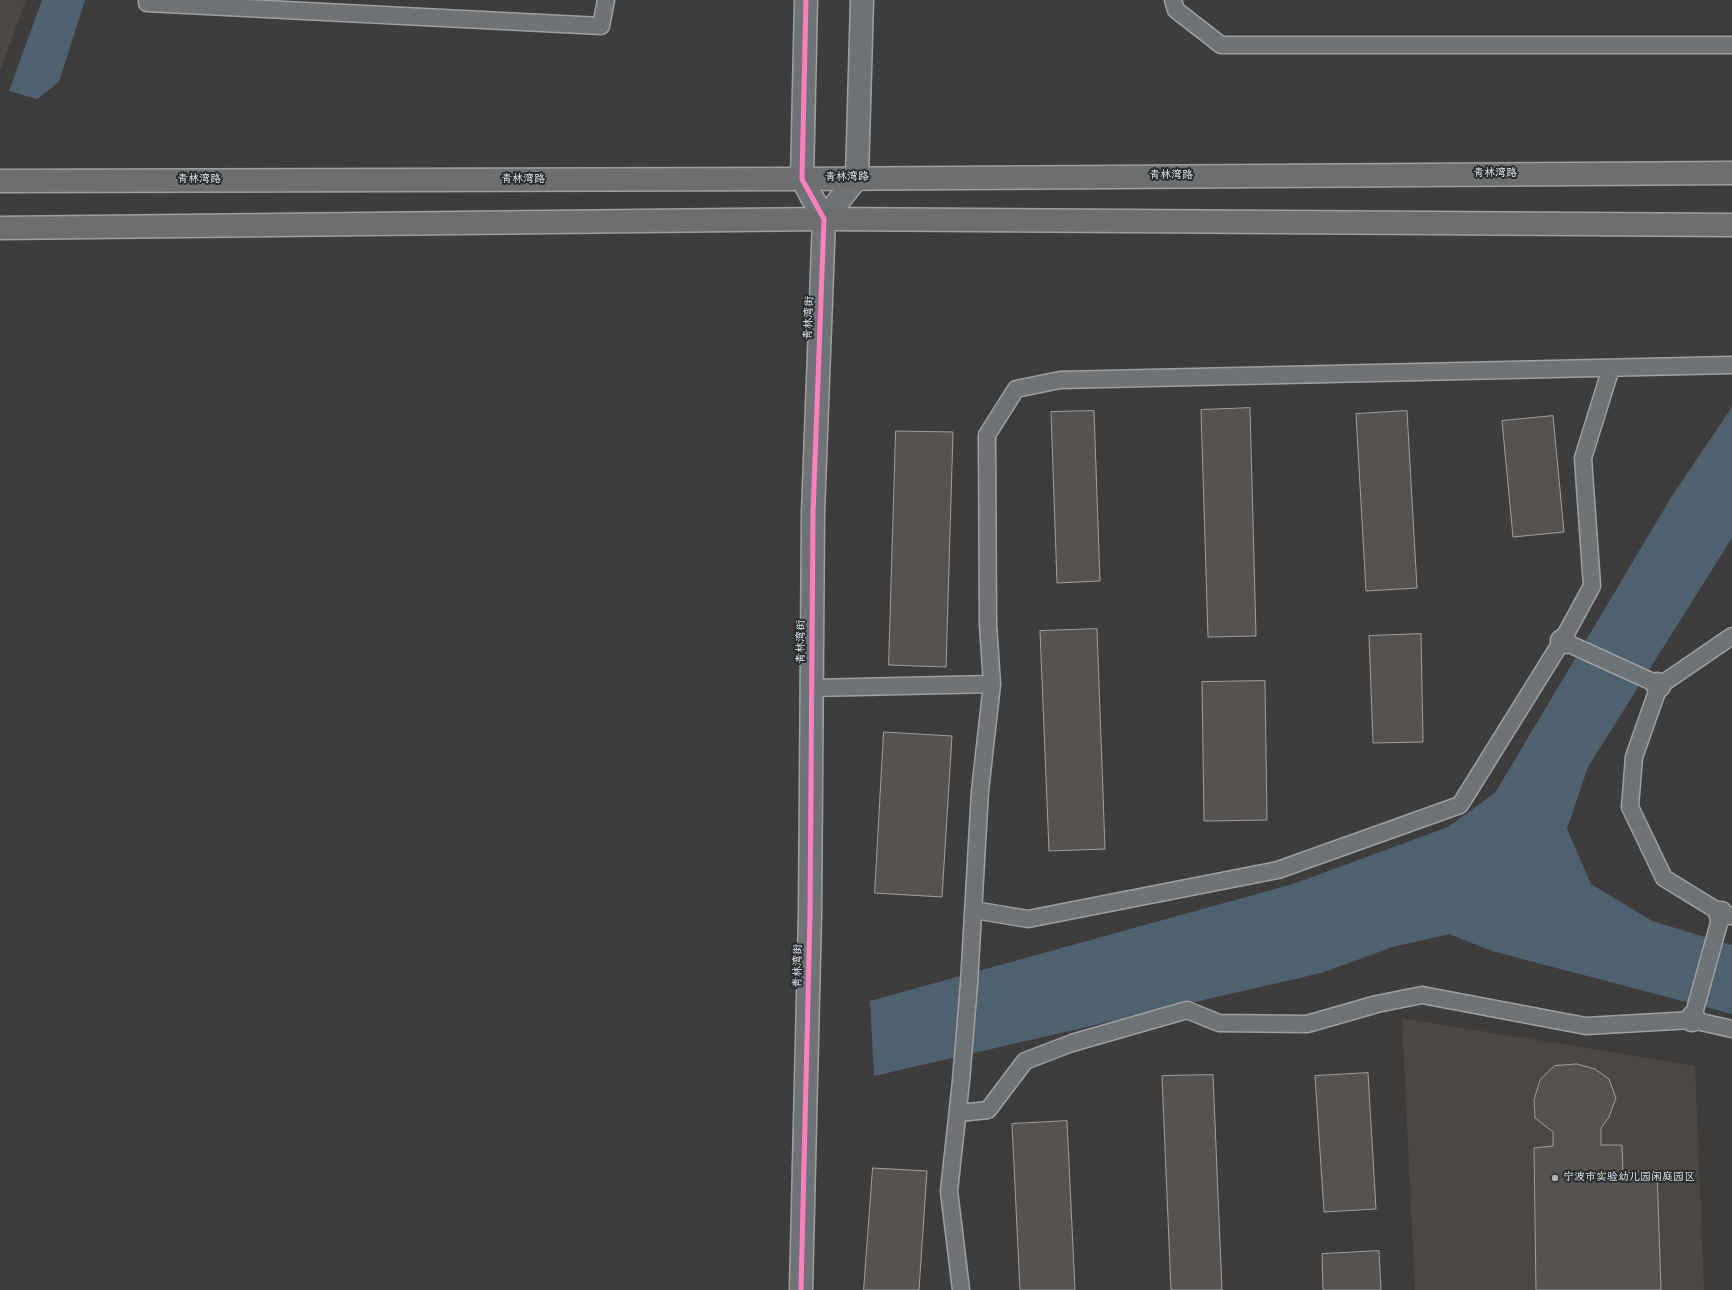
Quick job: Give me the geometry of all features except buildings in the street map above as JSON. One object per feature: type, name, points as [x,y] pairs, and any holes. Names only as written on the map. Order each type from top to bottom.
[{"type":"main road","name":"青林湾路","points":[[0,181],[802,179],[1693,172],[1732,173]]},
{"type":"main road","points":[[0,228],[824,219],[1732,225]]},
{"type":"street","points":[[806,0],[802,179],[824,219],[858,178],[862,0]]},
{"type":"street","name":"青林湾街","points":[[800,1290],[810,914],[813,513],[824,219]]},
{"type":"lane","points":[[147,0],[147,3],[155,4],[601,26],[606,0]]},
{"type":"lane","points":[[1173,0],[1176,10],[1221,45],[1732,46]]},
{"type":"lane","points":[[961,1290],[949,1191],[958,1113],[969,984],[980,791],[992,684],[988,625],[987,435],[1016,389],[1060,380],[1732,365]]},
{"type":"lane","points":[[974,910],[1028,919],[1278,870],[1460,805],[1564,642],[1592,586],[1583,458],[1611,368]]},
{"type":"lane","points":[[1693,1018],[1725,915],[1664,878],[1630,807],[1634,757],[1658,685],[1732,636]]},
{"type":"lane","points":[[1564,642],[1658,685]]},
{"type":"lane","points":[[812,688],[992,684]]},
{"type":"lane","points":[[958,1113],[988,1110],[1025,1061],[1072,1044],[1187,1010],[1219,1023],[1307,1024],[1376,1004],[1422,995],[1586,1026],[1693,1018],[1732,1029]]},
{"type":"shaded area","points":[[0,0],[26,0],[0,70]]},
{"type":"shaded area","name":"宁波市实验幼儿园闲庭园区","points":[[1402,1018],[1695,1066],[1704,1290],[1415,1290]]},
{"type":"water","points":[[42,0],[85,0],[59,82],[37,99],[9,91]]},
{"type":"water","points":[[1732,407],[1732,538],[1588,767],[1567,829],[1591,884],[1652,921],[1732,945],[1732,1014],[1492,951],[1449,934],[1393,947],[1321,973],[874,1076],[870,1001],[1293,884],[1448,827],[1495,793],[1672,496]]},
{"type":"cycle path","points":[[801,1290],[810,914],[813,513],[824,219],[802,179],[806,0]]},
{"type":"place","name":"宁波市实验幼儿园闲庭园区","points":[[1555,1178]]}]
